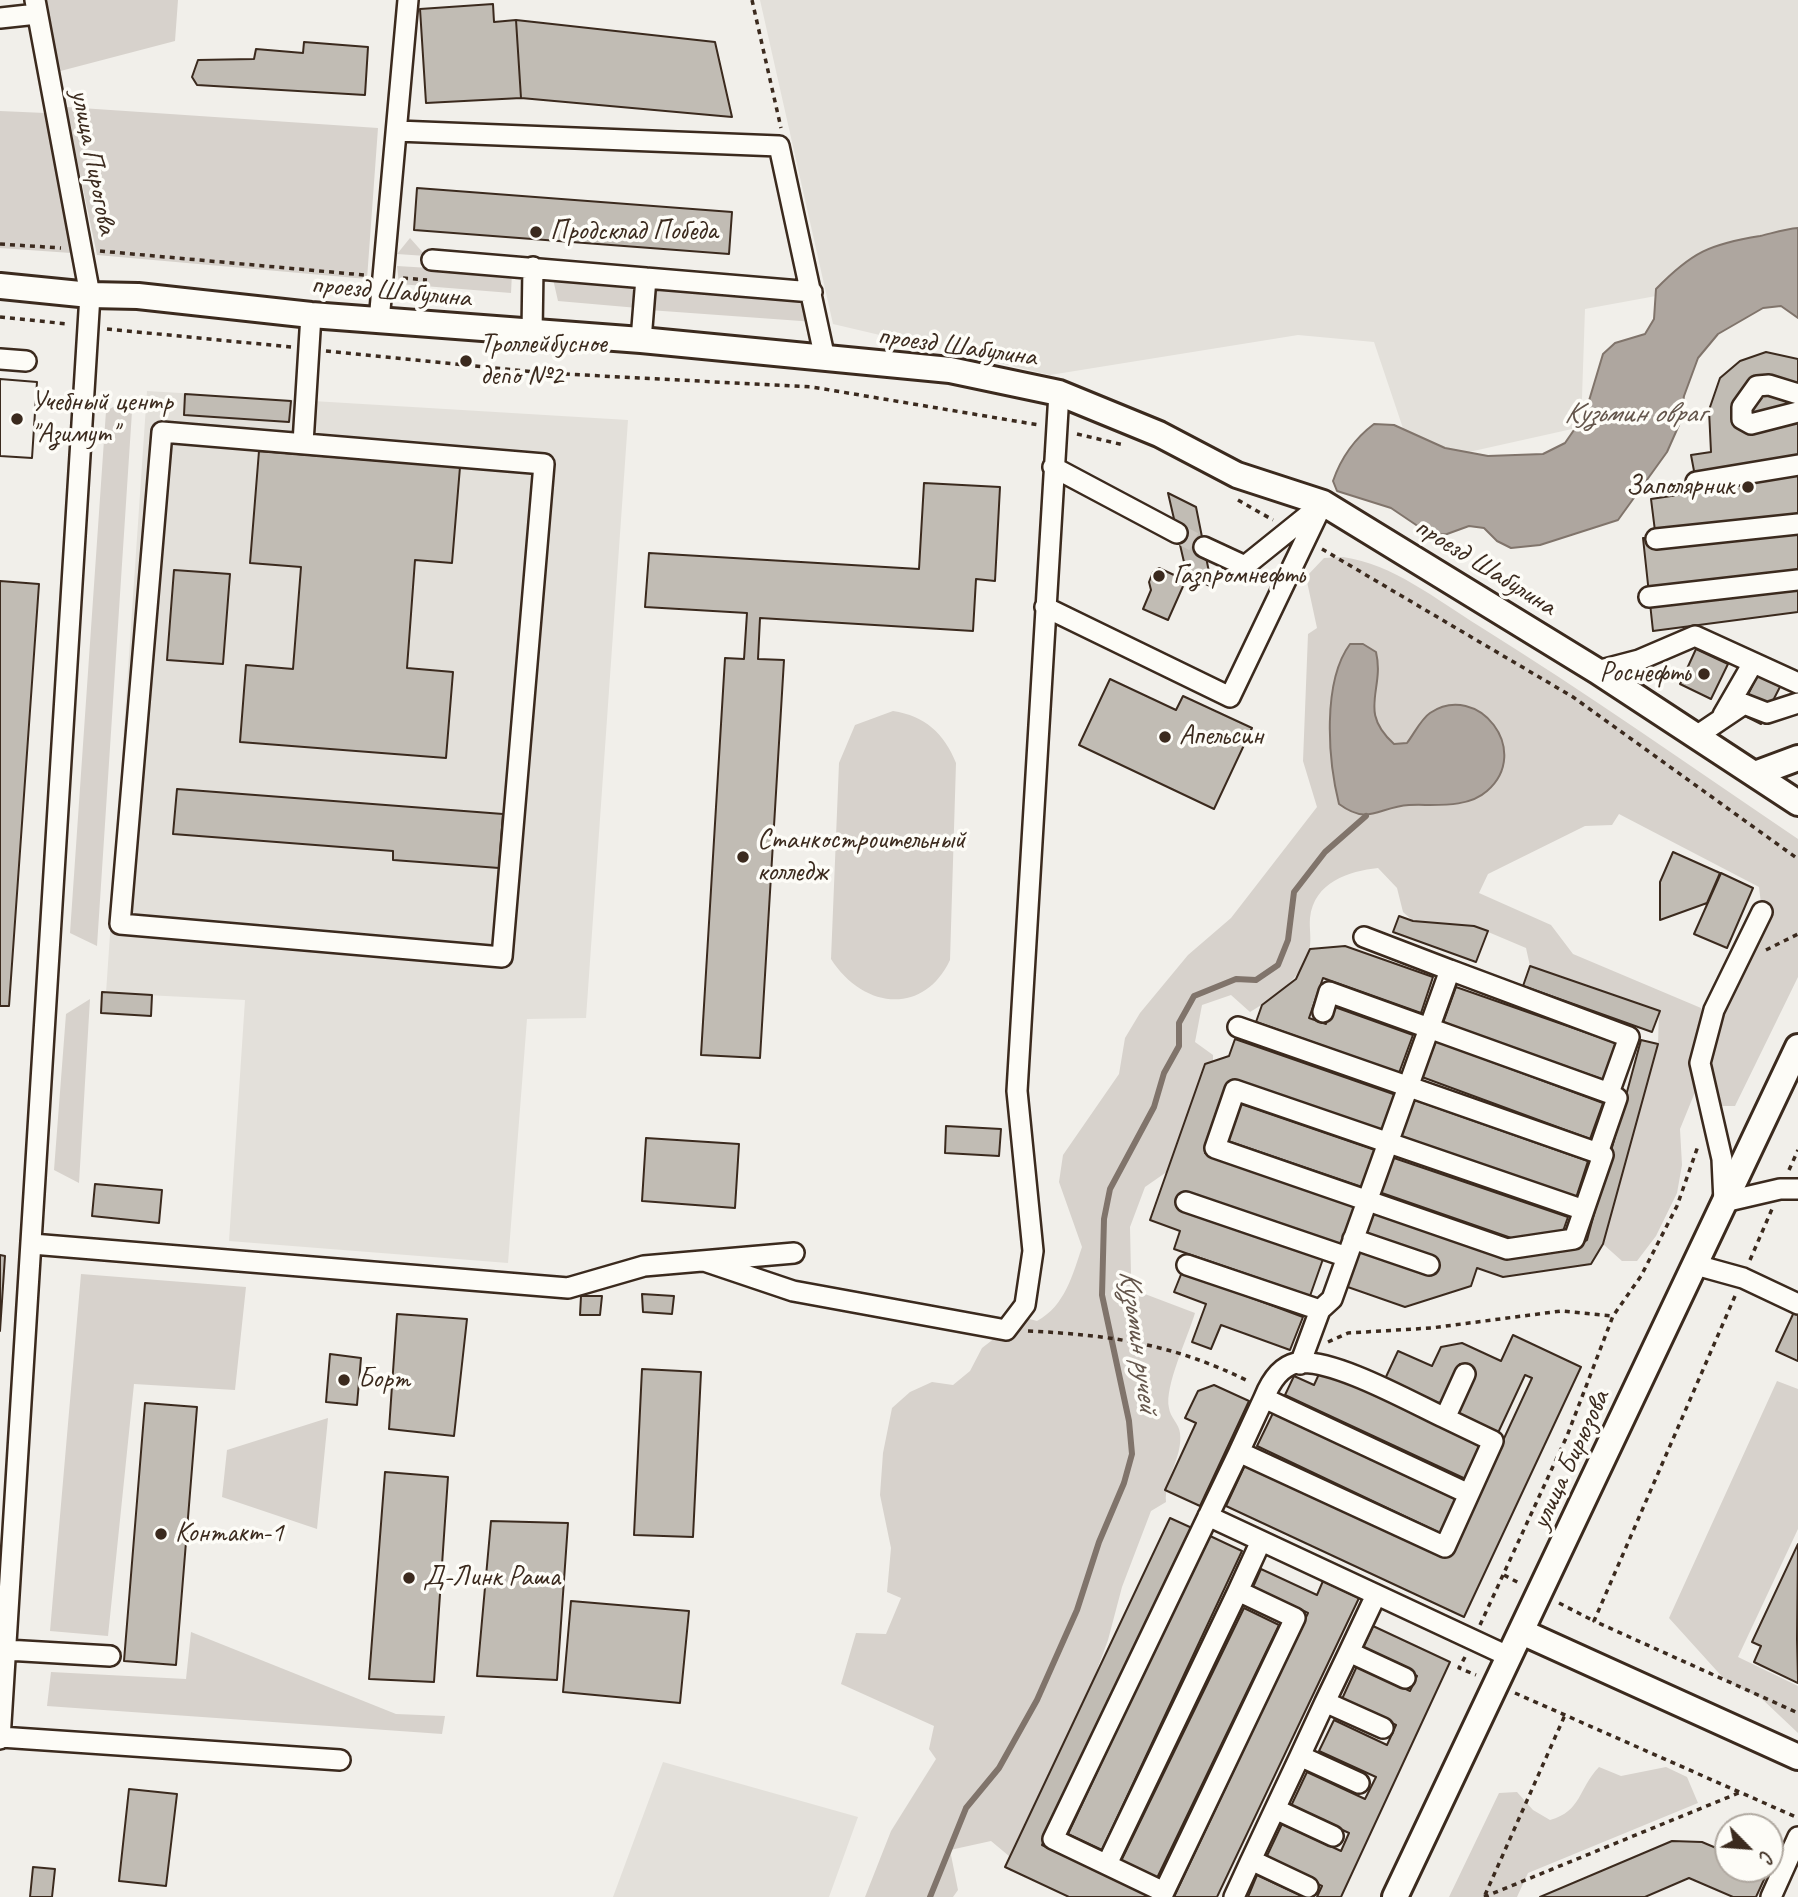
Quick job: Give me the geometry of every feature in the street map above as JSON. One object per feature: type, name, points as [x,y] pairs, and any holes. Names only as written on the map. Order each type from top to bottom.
[{"type":"main road","name":"проезд Шабулина","points":[[0,286],[90,295],[138,296],[311,316],[641,340],[950,370],[1059,393],[1159,434],[1237,475],[1323,503],[1597,671],[1798,803]]},
{"type":"main road","points":[[1755,774],[1798,758]]},
{"type":"main road","name":"улица Бирюзова","points":[[1395,1897],[1798,1047]]},
{"type":"main road","points":[[1522,1632],[1798,1758]]},
{"type":"street","points":[[379,321],[408,0]]},
{"type":"street","points":[[0,18],[36,7]]},
{"type":"street","name":"улица Пирогова","points":[[0,1738],[90,295],[36,7]]},
{"type":"street","points":[[397,131],[779,146],[825,359]]},
{"type":"street","points":[[432,260],[812,292]]},
{"type":"street","points":[[532,333],[533,267]]},
{"type":"street","points":[[641,340],[646,278]]},
{"type":"street","points":[[303,443],[311,316]]},
{"type":"street","points":[[0,359],[26,361]]},
{"type":"street","points":[[1798,394],[1769,385],[1757,386],[1742,407],[1742,419],[1751,424],[1798,412]]},
{"type":"street","points":[[704,1261],[793,1291],[1006,1329],[1025,1305],[1033,1251],[1017,1091],[1059,393]]},
{"type":"street","points":[[162,432],[303,443],[544,464],[502,957],[120,925],[162,432]]},
{"type":"street","points":[[1696,482],[1798,465]]},
{"type":"street","points":[[1053,467],[1177,533]]},
{"type":"street","points":[[1045,607],[1230,697],[1298,534],[1323,503]]},
{"type":"street","points":[[1656,539],[1798,524]]},
{"type":"street","points":[[1204,547],[1245,566],[1298,534]]},
{"type":"street","points":[[1649,597],[1798,580]]},
{"type":"street","points":[[1597,671],[1639,660],[1695,636],[1798,683]]},
{"type":"street","points":[[1721,719],[1753,663]]},
{"type":"street","points":[[1698,735],[1744,704],[1767,713],[1798,703]]},
{"type":"street","points":[[1762,912],[1714,1010],[1700,1063],[1722,1159],[1724,1202],[1789,1189]]},
{"type":"street","points":[[1364,937],[1629,1037],[1609,1093]]},
{"type":"street","points":[[1238,1591],[1295,1618],[1164,1892],[1053,1839],[1274,1376],[1302,1358],[1320,1310],[1332,1299],[1450,970]]},
{"type":"street","points":[[1323,1012],[1329,992],[1609,1093],[1617,1098],[1598,1153]]},
{"type":"street","points":[[1238,1027],[1603,1155],[1574,1239],[1507,1248],[1215,1148],[1235,1090],[1584,1210]]},
{"type":"street","points":[[1186,1202],[1350,1248],[1429,1265]]},
{"type":"street","points":[[32,1244],[568,1288],[644,1266],[794,1253]]},
{"type":"street","points":[[1187,1265],[1320,1310]]},
{"type":"street","points":[[1696,1265],[1742,1278],[1798,1304]]},
{"type":"street","points":[[1239,1451],[1445,1547],[1493,1441],[1342,1369],[1302,1358]]},
{"type":"street","points":[[1445,1418],[1465,1374]]},
{"type":"street","points":[[1266,1395],[1469,1494]]},
{"type":"street","points":[[1208,1516],[1510,1657]]},
{"type":"street","points":[[1107,1864],[1261,1541]]},
{"type":"street","points":[[1234,1897],[1376,1595]]},
{"type":"street","points":[[6,1650],[110,1656]]},
{"type":"street","points":[[1349,1652],[1405,1678]]},
{"type":"street","points":[[1325,1702],[1383,1728]]},
{"type":"street","points":[[0,1738],[340,1760]]},
{"type":"street","points":[[1300,1756],[1359,1783]]},
{"type":"street","points":[[1275,1809],[1333,1836]]},
{"type":"street","points":[[1771,1897],[1795,1850]]},
{"type":"street","points":[[1251,1860],[1308,1887]]},
{"type":"path","points":[[0,244],[437,280]]},
{"type":"path","points":[[0,317],[86,331],[310,349],[545,373],[812,387],[1056,429],[1126,446]]},
{"type":"path","points":[[1236,499],[1573,697],[1798,859]]},
{"type":"path","points":[[1504,1575],[1567,1436],[1613,1316],[1641,1276],[1677,1206],[1700,1139]]},
{"type":"path","points":[[1798,1150],[1789,1189],[1742,1278],[1594,1621],[1798,1713]]},
{"type":"path","points":[[1302,1358],[1348,1333],[1431,1328],[1561,1311],[1613,1316]]},
{"type":"path","points":[[1006,1329],[1097,1335],[1157,1345],[1225,1370],[1266,1395]]},
{"type":"path","points":[[1497,1685],[1798,1818]]},
{"type":"path","points":[[1565,1715],[1484,1897],[1741,1792]]},
{"type":"shaded area","points":[[35,0],[178,0],[175,41],[49,74]]},
{"type":"shaded area","points":[[760,0],[1798,0],[1798,270],[1585,309],[1581,427],[1415,464],[1374,342],[1298,335],[1050,375],[833,324]]},
{"type":"shaded area","points":[[66,107],[378,128],[367,279],[97,255]]},
{"type":"shaded area","points":[[0,111],[45,113],[71,253],[0,248]]},
{"type":"shaded area","points":[[410,238],[426,256],[397,254]]},
{"type":"shaded area","points":[[397,266],[512,273],[511,293],[399,284]]},
{"type":"shaded area","points":[[553,279],[640,285],[638,308],[558,301]]},
{"type":"shaded area","points":[[651,287],[809,300],[815,322],[649,310]]},
{"type":"shaded area","name":"Троллейбусное депо №2","points":[[147,391],[628,420],[586,1018],[527,1019],[508,1263],[229,1241],[245,1000],[106,993]]},
{"type":"shaded area","points":[[133,396],[97,946],[70,933],[106,411]]},
{"type":"shaded area","points":[[1343,557],[1361,561],[1414,584],[1600,704],[1798,839],[1798,977],[1735,1106],[1711,1106],[1702,1075],[1680,1129],[1682,1165],[1677,1193],[1656,1236],[1637,1261],[1622,1261],[1603,1244],[1658,1044],[1659,1011],[1530,966],[1526,948],[1474,926],[1413,921],[1403,912],[1397,888],[1378,868],[1345,876],[1318,895],[1310,918],[1310,947],[1305,961],[1293,979],[1278,993],[1250,1012],[1231,995],[1202,1005],[1195,1042],[1213,1055],[1213,1061],[1205,1064],[1168,1171],[1145,1187],[1130,1227],[1131,1274],[1137,1291],[1195,1313],[1168,1399],[1171,1414],[1179,1430],[1180,1442],[1166,1502],[1151,1511],[1122,1587],[1108,1640],[1090,1689],[1009,1856],[991,1841],[950,1850],[958,1890],[953,1897],[865,1897],[891,1831],[936,1759],[929,1749],[934,1726],[841,1684],[856,1633],[886,1634],[901,1598],[887,1592],[891,1548],[880,1495],[883,1453],[892,1408],[910,1392],[932,1382],[953,1385],[970,1371],[982,1348],[1022,1317],[1037,1321],[1055,1307],[1071,1278],[1082,1247],[1059,1182],[1063,1155],[1119,1074],[1125,1038],[1140,1013],[1188,955],[1231,918],[1317,807],[1303,761],[1308,634],[1317,628],[1306,577],[1324,558]],"holes":[[[1619,814],[1759,887],[1762,912],[1704,1032],[1701,1008],[1573,954],[1551,925],[1479,893],[1488,874],[1585,826],[1612,825]]]},
{"type":"shaded area","points":[[893,711],[915,717],[932,728],[946,743],[956,763],[950,960],[938,978],[924,991],[909,998],[892,999],[875,996],[859,988],[831,959],[839,763],[855,725]]},
{"type":"shaded area","points":[[90,999],[79,1183],[54,1170],[66,1014]]},
{"type":"shaded area","points":[[81,1274],[246,1287],[235,1390],[134,1384],[108,1636],[50,1631]]},
{"type":"shaded area","points":[[1777,1381],[1798,1389],[1798,1529],[1738,1657],[1798,1686],[1798,1733],[1761,1698],[1726,1681],[1669,1618]]},
{"type":"shaded area","points":[[328,1418],[317,1529],[222,1497],[227,1450]]},
{"type":"shaded area","points":[[191,1632],[396,1714],[445,1716],[442,1734],[47,1706],[51,1672],[186,1679]]},
{"type":"shaded area","points":[[663,1762],[858,1817],[829,1897],[613,1897]]},
{"type":"shaded area","points":[[1599,1767],[1621,1776],[1666,1767],[1687,1777],[1698,1803],[1528,1873],[1517,1897],[1449,1897],[1499,1793],[1517,1792],[1533,1810],[1550,1820],[1574,1805]]},
{"type":"water","name":"Кузьмин овраг","points":[[1798,228],[1798,318],[1781,306],[1763,308],[1718,334],[1698,358],[1684,396],[1679,425],[1667,452],[1618,520],[1540,545],[1511,548],[1497,541],[1484,528],[1469,526],[1447,534],[1431,535],[1391,508],[1337,491],[1333,481],[1340,464],[1354,443],[1374,424],[1394,425],[1445,448],[1488,456],[1543,454],[1565,443],[1585,414],[1603,354],[1615,343],[1645,334],[1654,319],[1656,289],[1669,276],[1692,258],[1728,242]]},
{"type":"water","points":[[1350,644],[1363,644],[1376,652],[1378,666],[1374,710],[1383,732],[1394,744],[1407,743],[1430,713],[1448,706],[1466,706],[1481,713],[1494,725],[1502,740],[1504,757],[1500,775],[1487,791],[1470,801],[1460,803],[1398,806],[1366,815],[1339,804],[1330,744],[1331,700],[1341,660]]},
{"type":"building","points":[[493,4],[494,22],[516,20],[521,98],[426,103],[420,9]]},
{"type":"building","points":[[516,20],[715,42],[732,117],[521,98]]},
{"type":"building","points":[[304,42],[368,47],[365,95],[197,85],[192,77],[198,60],[254,59],[256,49],[303,53]]},
{"type":"building","points":[[417,188],[732,212],[729,254],[414,230]]},
{"type":"building","name":"Заполярник","points":[[1766,352],[1798,359],[1798,612],[1653,631],[1643,538],[1656,539],[1651,499],[1698,492],[1691,455],[1711,452],[1709,410],[1720,378],[1740,361]]},
{"type":"building","name":"Учебный центр \"Азимут\"","points":[[0,379],[37,382],[32,458],[0,456]]},
{"type":"building","name":"Учебный центр \"Азимут\"","points":[[0,379],[37,382],[32,458],[0,456]]},
{"type":"building","points":[[185,394],[291,401],[289,422],[184,415]]},
{"type":"building","points":[[259,451],[460,467],[452,563],[415,560],[407,668],[453,672],[446,758],[240,742],[246,665],[293,669],[301,567],[250,563]]},
{"type":"building","name":"Станкостроительный колледж","points":[[924,483],[1000,487],[995,581],[976,579],[973,631],[760,618],[758,659],[784,660],[760,1058],[701,1055],[725,658],[744,659],[747,613],[645,607],[649,553],[919,569]]},
{"type":"building","points":[[1168,493],[1196,507],[1212,587],[1187,575]]},
{"type":"building","points":[[1159,568],[1174,575],[1184,584],[1168,620],[1143,609],[1151,590],[1149,582],[1153,572]]},
{"type":"building","points":[[174,570],[230,574],[223,664],[167,660]]},
{"type":"building","points":[[0,581],[39,584],[9,1006],[0,1006]]},
{"type":"building","name":"Роснефть","points":[[1696,649],[1728,664],[1711,699],[1680,684]]},
{"type":"building","points":[[1760,670],[1783,681],[1761,724],[1739,713]]},
{"type":"building","name":"Апельсин","points":[[1110,679],[1176,710],[1183,696],[1252,728],[1214,809],[1079,745]]},
{"type":"building","points":[[177,789],[503,814],[499,868],[393,860],[393,851],[173,834]]},
{"type":"building","points":[[1673,852],[1720,873],[1707,903],[1660,920],[1660,882]]},
{"type":"building","points":[[1721,873],[1753,888],[1727,948],[1694,934]]},
{"type":"building","points":[[1399,916],[1413,921],[1474,926],[1488,931],[1476,962],[1393,932]]},
{"type":"building","points":[[1345,946],[1433,977],[1421,1013],[1323,978],[1309,1018],[1326,1024],[1332,1006],[1413,1035],[1399,1073],[1256,1022],[1262,1005],[1296,979],[1310,949]]},
{"type":"building","points":[[1530,966],[1660,1011],[1652,1032],[1523,986]]},
{"type":"building","points":[[1456,987],[1619,1044],[1607,1081],[1443,1023]]},
{"type":"building","points":[[102,992],[152,995],[151,1016],[101,1013]]},
{"type":"building","points":[[1235,1039],[1396,1095],[1383,1133],[1231,1081],[1205,1153],[1355,1205],[1341,1247],[1184,1193],[1178,1209],[1323,1259],[1310,1296],[1174,1249],[1180,1231],[1150,1220],[1205,1064],[1229,1056]]},
{"type":"building","points":[[1641,1040],[1658,1044],[1603,1244],[1591,1264],[1503,1277],[1477,1268],[1471,1286],[1405,1307],[1342,1285],[1355,1248],[1433,1275],[1438,1259],[1361,1232],[1368,1210],[1506,1258],[1577,1247],[1587,1240]]},
{"type":"building","points":[[1436,1041],[1603,1103],[1590,1139],[1422,1077]]},
{"type":"building","points":[[1412,1099],[1588,1161],[1576,1198],[1399,1136]]},
{"type":"building","points":[[1241,1104],[1375,1150],[1362,1187],[1228,1141]]},
{"type":"building","points":[[946,1126],[1001,1129],[999,1156],[945,1153]]},
{"type":"building","points":[[646,1138],[739,1144],[735,1208],[642,1201]]},
{"type":"building","points":[[1391,1157],[1568,1217],[1562,1234],[1517,1240],[1379,1192]]},
{"type":"building","points":[[95,1184],[162,1190],[159,1223],[92,1216]]},
{"type":"building","points":[[0,1255],[5,1256],[0,1331]]},
{"type":"building","points":[[1182,1272],[1303,1317],[1290,1350],[1221,1325],[1211,1349],[1192,1342],[1206,1304],[1174,1292]]},
{"type":"building","points":[[642,1294],[674,1296],[672,1314],[643,1312]]},
{"type":"building","points":[[581,1296],[602,1296],[600,1315],[580,1315]]},
{"type":"building","points":[[1794,1312],[1798,1314],[1798,1361],[1776,1351]]},
{"type":"building","points":[[397,1314],[467,1319],[454,1436],[389,1429]]},
{"type":"building","points":[[1513,1335],[1581,1367],[1464,1617],[1226,1506],[1246,1463],[1449,1557],[1532,1378],[1525,1375],[1497,1435],[1454,1415],[1474,1370],[1460,1364],[1441,1404],[1385,1379],[1398,1351],[1432,1366],[1441,1347],[1462,1343],[1501,1361]]},
{"type":"building","name":"Борт","points":[[330,1354],[361,1358],[357,1405],[326,1402]]},
{"type":"building","name":"Д-Линк Раша","points":[[642,1369],[701,1372],[693,1537],[634,1535]]},
{"type":"building","points":[[1319,1374],[1341,1378],[1486,1445],[1470,1481],[1285,1395],[1294,1376],[1314,1385]]},
{"type":"building","points":[[1214,1385],[1249,1401],[1200,1506],[1165,1490],[1196,1423],[1185,1418],[1198,1391]]},
{"type":"building","name":"Контакт-1","points":[[145,1403],[197,1407],[176,1665],[124,1661]]},
{"type":"building","points":[[1273,1413],[1460,1501],[1444,1535],[1257,1446]]},
{"type":"building","name":"Д-Линк Раша","points":[[385,1472],[448,1477],[434,1682],[369,1679]]},
{"type":"building","points":[[1170,1518],[1192,1528],[1042,1845],[1152,1897],[1069,1897],[1005,1867]]},
{"type":"building","name":"Д-Линк Раша","points":[[491,1521],[568,1523],[557,1680],[477,1676]]},
{"type":"building","points":[[1208,1535],[1242,1551],[1102,1850],[1068,1834]]},
{"type":"building","points":[[1798,1544],[1798,1683],[1754,1662],[1761,1646],[1752,1642]]},
{"type":"building","points":[[1261,1569],[1317,1595],[1323,1581],[1359,1598],[1217,1897],[1174,1897],[1308,1613],[1253,1587]]},
{"type":"building","name":"Д-Линк Раша","points":[[571,1601],[689,1611],[680,1703],[563,1692]]},
{"type":"building","points":[[1244,1608],[1279,1625],[1157,1878],[1121,1861]]},
{"type":"building","points":[[1373,1626],[1450,1662],[1341,1897],[1317,1897],[1322,1886],[1265,1860],[1282,1824],[1341,1851],[1349,1833],[1291,1806],[1307,1772],[1365,1799],[1376,1777],[1319,1751],[1334,1720],[1387,1745],[1396,1725],[1342,1699],[1357,1666],[1410,1691],[1417,1676],[1362,1650]]},
{"type":"building","points":[[129,1789],[177,1794],[166,1886],[119,1881]]},
{"type":"building","points":[[1672,1841],[1702,1842],[1714,1847],[1714,1883],[1762,1883],[1756,1897],[1733,1897],[1689,1878],[1645,1897],[1540,1897]]},
{"type":"building","points":[[33,1867],[55,1869],[52,1897],[30,1897]]},
{"type":"building","points":[[1257,1875],[1304,1897],[1248,1897]]},
{"type":"waterway","name":"Кузьмин ручей","points":[[930,1897],[966,1808],[999,1768],[1037,1700],[1077,1610],[1132,1454],[1129,1421],[1102,1295],[1104,1219],[1110,1189],[1154,1107],[1164,1073],[1179,1046],[1179,1023],[1194,996],[1236,979],[1256,980],[1278,965],[1288,940],[1294,892],[1325,852],[1366,816]]},
{"type":"tunnel","points":[[1177,533],[1204,547]]},
{"type":"place","name":"Продсклад Победа","points":[[536,232]]},
{"type":"place","name":"Троллейбусное депо №2","points":[[466,361]]},
{"type":"place","name":"Учебный центр \"Азимут\"","points":[[17,419]]},
{"type":"place","name":"Заполярник","points":[[1748,487]]},
{"type":"place","name":"Газпромнефть","points":[[1159,576]]},
{"type":"place","name":"Роснефть","points":[[1704,674]]},
{"type":"place","name":"Апельсин","points":[[1165,737]]},
{"type":"place","name":"Станкостроительный колледж","points":[[743,857]]},
{"type":"place","name":"Борт","points":[[344,1380]]},
{"type":"place","name":"Контакт-1","points":[[161,1534]]},
{"type":"place","name":"Д-Линк Раша","points":[[409,1578]]}]
